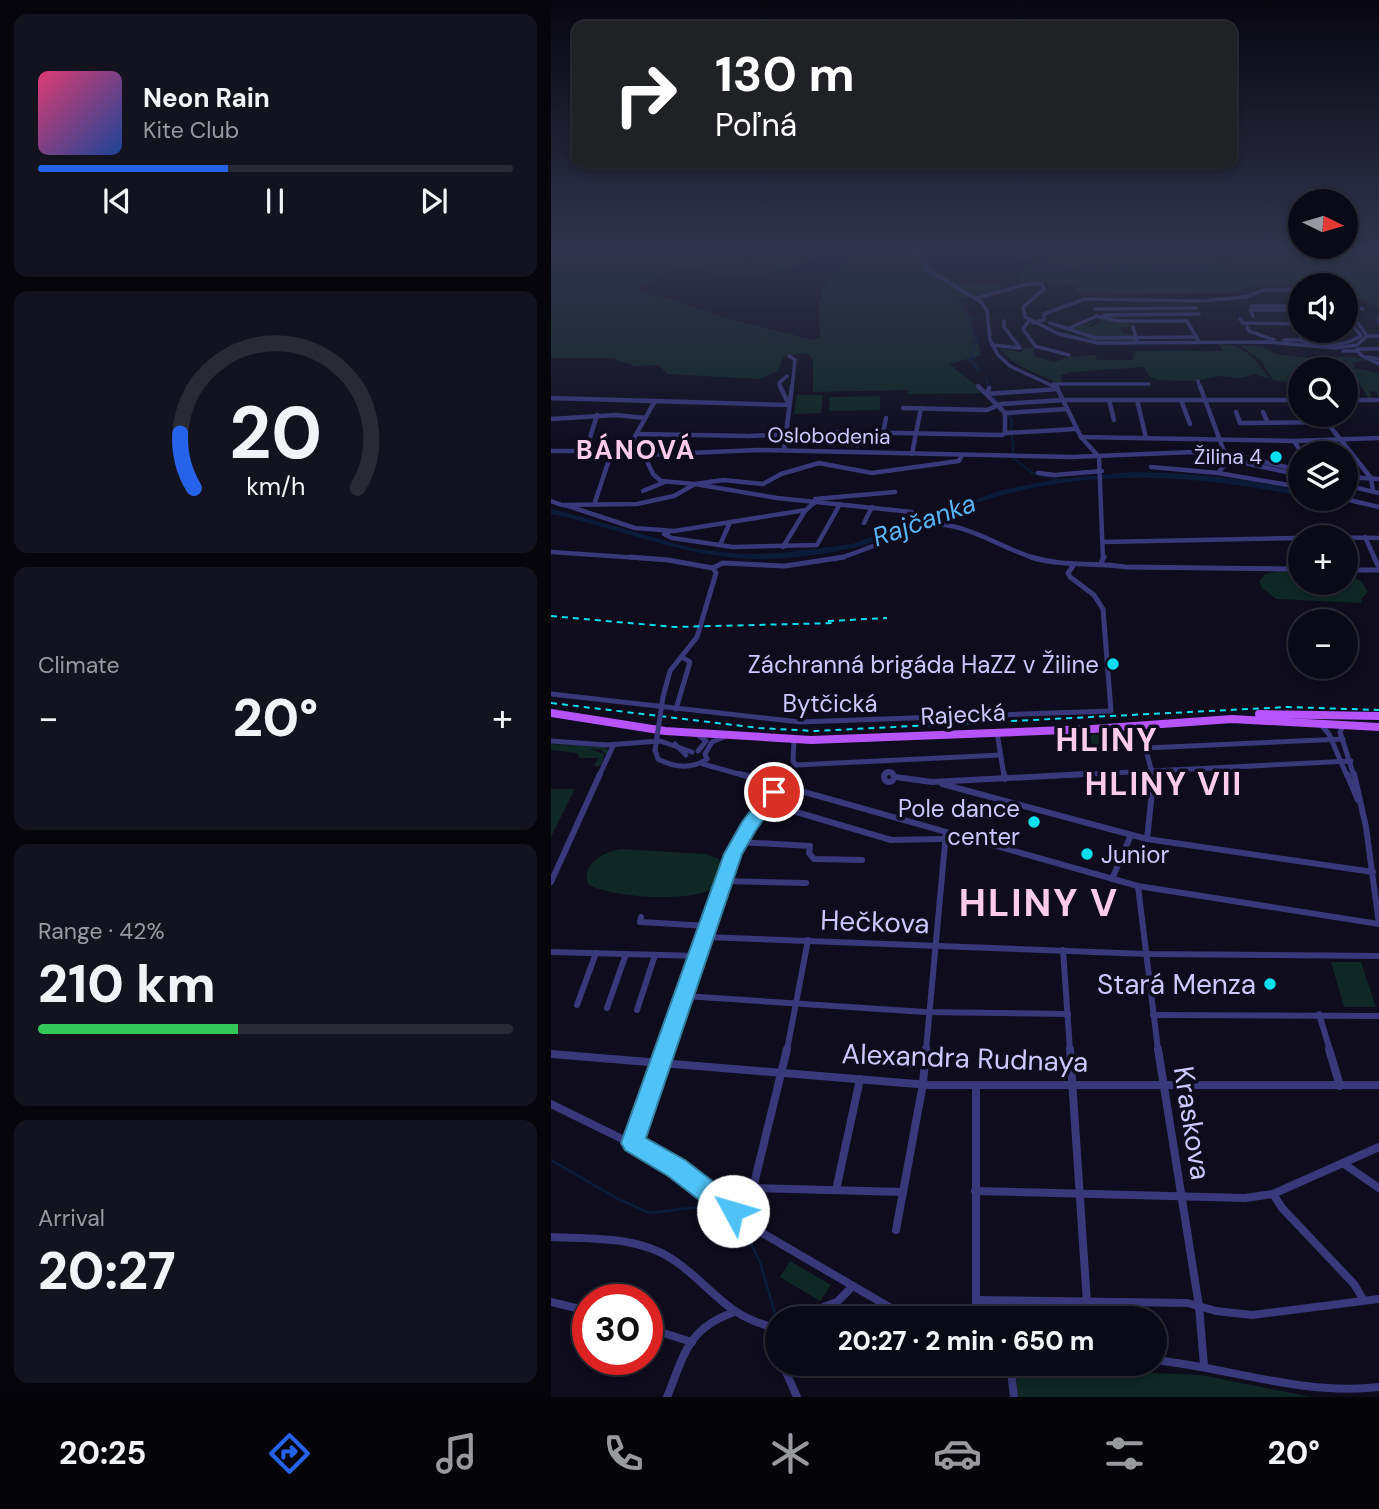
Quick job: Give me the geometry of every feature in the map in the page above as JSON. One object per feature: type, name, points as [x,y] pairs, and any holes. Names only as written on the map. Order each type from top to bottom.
[{"type":"main road","name":"Rajecká","points":[[551,711],[665,725],[812,735],[1252,714],[1341,714],[1379,718]]},
{"type":"main road","name":"Rajecká","points":[[551,711],[692,733],[793,744],[1232,719],[1379,727]]},
{"type":"street","points":[[988,316],[992,345],[1010,366],[1056,386],[1076,429],[1099,457],[1103,480],[1104,558],[1101,563]]},
{"type":"street","points":[[1025,316],[1033,324],[1080,342],[1268,342],[1379,349]]},
{"type":"street","points":[[1045,316],[1044,320],[1023,329],[1036,346],[1069,355]]},
{"type":"street","points":[[1061,334],[1096,316]]},
{"type":"street","points":[[1097,316],[1119,321],[1187,321],[1200,343]]},
{"type":"street","points":[[1240,319],[1243,323],[1288,324]]},
{"type":"street","points":[[992,345],[1020,348],[1006,322]]},
{"type":"street","points":[[1050,323],[1096,338],[1197,337]]},
{"type":"street","points":[[1358,323],[1367,336]]},
{"type":"street","points":[[1133,327],[1138,343]]},
{"type":"street","points":[[1247,327],[1249,331],[1273,340],[1288,340]]},
{"type":"street","points":[[1354,347],[1361,337],[1355,328],[1363,329]]},
{"type":"street","points":[[1259,330],[1262,336]]},
{"type":"street","points":[[1268,342],[1271,345],[1317,351],[1354,347],[1367,336]]},
{"type":"street","points":[[1367,336],[1379,336]]},
{"type":"street","points":[[1354,347],[1367,357],[1379,361]]},
{"type":"street","points":[[784,450],[795,360],[789,356]]},
{"type":"street","points":[[787,376],[779,383],[789,405]]},
{"type":"street","points":[[1198,381],[1228,457],[1218,472]]},
{"type":"street","points":[[990,392],[1056,386],[1149,384]]},
{"type":"street","points":[[978,386],[990,392],[1007,413],[1067,409]]},
{"type":"street","points":[[551,398],[789,405]]},
{"type":"street","points":[[903,408],[987,410],[999,405],[1063,400],[1288,400]]},
{"type":"street","points":[[1109,400],[1114,420]]},
{"type":"street","points":[[1137,400],[1146,438]]},
{"type":"street","points":[[1181,400],[1190,424]]},
{"type":"street","points":[[1358,400],[1379,400]]},
{"type":"street","points":[[631,453],[637,434],[655,401]]},
{"type":"street","points":[[912,454],[921,408]]},
{"type":"street","points":[[1236,412],[1240,423],[1288,423]]},
{"type":"street","points":[[1263,412],[1268,423]]},
{"type":"street","points":[[1007,413],[1004,421],[1008,433]]},
{"type":"street","points":[[551,419],[597,415],[645,418]]},
{"type":"street","points":[[586,451],[597,415]]},
{"type":"street","points":[[883,433],[886,418]]},
{"type":"street","points":[[1331,427],[1371,478],[1376,492]]},
{"type":"street","points":[[637,434],[748,436],[883,433],[999,436],[1008,433],[1076,429]]},
{"type":"street","points":[[727,451],[728,436]]},
{"type":"street","points":[[746,450],[748,436]]},
{"type":"street","points":[[1081,437],[1294,441],[1379,438]]},
{"type":"street","name":"Oslobodenia","points":[[644,455],[784,450],[1099,457],[1187,452],[1228,457],[1288,472]]},
{"type":"street","points":[[551,451],[612,451],[644,455],[653,474],[665,482]]},
{"type":"street","points":[[595,502],[612,451]]},
{"type":"street","points":[[561,505],[595,502],[642,503],[674,496],[695,484],[723,480],[763,484],[781,474],[819,463],[872,472],[890,471],[959,461],[962,455]]},
{"type":"street","points":[[1249,462],[1254,460],[1288,467]]},
{"type":"street","points":[[1151,467],[1218,472],[1288,485]]},
{"type":"street","points":[[1038,473],[1055,475],[1102,471]]},
{"type":"street","points":[[1358,478],[1379,479]]},
{"type":"street","points":[[643,491],[665,482],[695,484],[805,501],[912,512]]},
{"type":"street","points":[[1358,488],[1376,492]]},
{"type":"street","points":[[805,501],[895,492]]},
{"type":"street","points":[[551,501],[635,528],[673,531]]},
{"type":"street","points":[[784,547],[806,510],[815,502]]},
{"type":"street","points":[[1358,502],[1379,507]]},
{"type":"street","points":[[806,510],[664,534],[672,538],[720,545],[817,545],[840,504]]},
{"type":"street","points":[[864,523],[872,507]]},
{"type":"street","points":[[720,545],[730,522]]},
{"type":"street","points":[[551,552],[668,560],[713,568],[723,564],[793,566],[843,558],[919,529],[940,525],[958,527],[1038,560],[1073,566],[1101,563],[1126,567],[1288,569]]},
{"type":"street","points":[[1103,542],[1288,537]]},
{"type":"street","points":[[1358,537],[1379,538]]},
{"type":"street","points":[[1358,569],[1379,569],[1365,537]]},
{"type":"street","name":"Bytčická","points":[[551,694],[800,722],[1110,711],[1103,609],[1094,595],[1070,577],[1069,572],[1073,566]]},
{"type":"street","points":[[713,568],[716,573],[701,627],[692,646],[668,675],[662,697],[655,750],[658,759],[664,764],[683,763],[691,767],[705,759],[714,740],[738,736]]},
{"type":"street","points":[[676,709],[690,662],[682,657]]},
{"type":"street","points":[[1318,723],[1331,739],[1360,806]]},
{"type":"street","points":[[1139,725],[1154,771],[1147,839]]},
{"type":"street","points":[[551,741],[615,744],[665,740],[740,775],[945,836],[1112,880],[1379,924],[1373,872],[1351,761],[1340,732],[1344,725]]},
{"type":"street","points":[[997,732],[1005,779]]},
{"type":"street","points":[[683,763],[706,739],[692,733]]},
{"type":"street","points":[[1147,748],[1343,738]]},
{"type":"street","points":[[551,883],[615,744]]},
{"type":"street","points":[[793,744],[793,761],[801,765],[1001,755]]},
{"type":"street","points":[[895,777],[937,782],[966,781],[1351,761]]},
{"type":"street","points":[[961,790],[966,781]]},
{"type":"street","points":[[937,782],[1147,839],[1373,872]]},
{"type":"street","points":[[633,1143],[738,842],[779,786]]},
{"type":"street","points":[[766,803],[891,839],[945,836]]},
{"type":"street","points":[[1112,880],[1131,835]]},
{"type":"street","points":[[896,1230],[923,1084],[945,836]]},
{"type":"street","points":[[738,842],[810,846],[809,853],[814,859],[862,860]]},
{"type":"street","points":[[724,881],[806,883]]},
{"type":"street","name":"Kraskova","points":[[1138,886],[1153,1015],[1199,1306],[1204,1366]]},
{"type":"street","points":[[641,918],[640,922],[709,926]]},
{"type":"street","name":"Hečkova","points":[[705,937],[1146,954],[1379,956]]},
{"type":"street","points":[[808,940],[782,1073],[753,1188],[903,1192]]},
{"type":"street","points":[[1063,950],[1087,1306]]},
{"type":"street","points":[[551,952],[699,956]]},
{"type":"street","points":[[577,1005],[596,953]]},
{"type":"street","points":[[607,1008],[626,954]]},
{"type":"street","points":[[637,1010],[655,955]]},
{"type":"street","points":[[685,996],[928,1012],[1068,1014]]},
{"type":"street","points":[[1319,1014],[1340,1086]]},
{"type":"street","points":[[1153,1015],[1379,1016]]},
{"type":"street","name":"Alexandra Rudnaya","points":[[551,1054],[923,1084],[1379,1085]]},
{"type":"street","points":[[836,1190],[860,1079]]},
{"type":"street","points":[[976,1085],[976,1306]]},
{"type":"street","points":[[551,1104],[633,1143],[676,1168],[764,1234],[887,1306]]},
{"type":"street","points":[[975,1191],[1245,1198],[1273,1194],[1344,1164],[1364,1151],[1379,1147]]},
{"type":"street","points":[[1344,1164],[1379,1188]]},
{"type":"street","points":[[1273,1194],[1282,1208],[1354,1284],[1363,1299]]},
{"type":"street","points":[[551,1237],[622,1243],[654,1250],[672,1258],[732,1313],[755,1324],[765,1325]]},
{"type":"street","points":[[826,1306],[836,1302],[853,1286]]},
{"type":"street","points":[[976,1300],[1188,1303],[1252,1315],[1379,1299]]},
{"type":"street","points":[[551,1302],[572,1307]]},
{"type":"street","points":[[667,1397],[692,1342],[710,1321],[732,1313]]},
{"type":"street","points":[[663,1333],[692,1342]]},
{"type":"street","points":[[1167,1361],[1204,1366],[1299,1390],[1352,1392],[1379,1387]]},
{"type":"street","points":[[788,1376],[797,1397]]},
{"type":"street","points":[[1012,1376],[1014,1397]]},
{"type":"green space","points":[[551,316],[721,316],[813,340],[820,337],[819,316],[970,316],[981,355],[949,364],[986,393],[908,394],[907,390],[813,392],[813,361],[808,353],[784,356],[778,371],[760,379],[667,374],[659,365],[635,366],[612,358],[551,358]]},
{"type":"green space","points":[[1099,316],[1107,316],[1134,325],[1120,328],[1124,334],[1134,335],[1137,342],[1099,342],[1063,333],[1092,340],[1066,330],[1081,325],[1094,327],[1101,321],[1083,325]]},
{"type":"green space","points":[[1219,344],[1236,347],[1249,354],[1270,379],[1255,374],[1240,378],[1220,376],[1194,381],[1160,380],[1149,377],[1144,367],[1072,372],[1061,375],[1062,383],[1059,383],[1020,366],[1000,349],[1021,352],[1024,348],[1034,347],[1034,356],[1054,362],[1070,357],[1096,355],[1097,360],[1132,360],[1135,351],[1223,351]]},
{"type":"green space","points":[[1240,345],[1262,347],[1276,354],[1300,357],[1288,357],[1288,382],[1273,380],[1261,361]]},
{"type":"green space","points":[[1358,369],[1379,373],[1379,398],[1376,392],[1369,391],[1372,398],[1368,398],[1358,381]]},
{"type":"green space","points":[[797,395],[823,395],[821,413],[794,414]]},
{"type":"green space","points":[[880,396],[880,410],[829,411],[830,397]]},
{"type":"green space","points":[[1288,571],[1288,595],[1358,595],[1358,580],[1368,592],[1361,599],[1362,603],[1276,599],[1262,588],[1259,581],[1265,574]]},
{"type":"green space","points":[[1125,733],[1129,747],[1093,749],[1090,735]]},
{"type":"green space","points":[[551,744],[605,747],[610,751],[607,756],[601,750],[589,748],[604,754],[602,765],[597,767],[594,765],[599,758],[580,758],[577,753],[551,750]]},
{"type":"green space","points":[[551,789],[575,789],[551,837]]},
{"type":"green space","points":[[621,849],[706,854],[719,859],[723,869],[713,888],[688,896],[651,897],[614,893],[588,884],[591,864],[601,856]]},
{"type":"green space","points":[[1331,962],[1361,962],[1376,1007],[1344,1007]]},
{"type":"green space","points":[[790,1261],[831,1285],[820,1301],[780,1277]]},
{"type":"green space","points":[[1167,1374],[1202,1375],[1311,1397],[1018,1397],[1016,1376],[1167,1376]]},
{"type":"water","name":"Rajčanka","points":[[1130,472],[1173,473],[1279,486],[1288,488],[1288,494],[1186,479],[1110,478],[1072,482],[996,497],[856,547],[773,559],[744,559],[688,550],[551,514],[551,509],[565,512],[695,549],[741,554],[781,553],[852,544],[1002,490],[1052,480]]},
{"type":"waterway","points":[[966,316],[975,318],[969,319],[972,321],[969,322],[977,339],[973,340],[977,343],[972,344],[975,348],[970,352],[975,358],[967,359],[976,364],[973,366],[978,368],[978,371]]},
{"type":"waterway","points":[[986,378],[992,394],[1012,420],[1012,457],[1032,473],[1057,479]]},
{"type":"waterway","points":[[551,1160],[618,1199],[650,1213],[698,1207],[717,1213],[749,1239],[760,1262],[773,1306]]},
{"type":"railway","points":[[551,616],[674,627],[836,623]]},
{"type":"railway","points":[[828,621],[887,618]]},
{"type":"railway","points":[[551,703],[759,728],[815,731],[1288,707],[1379,710]]},
{"type":"place","name":"Žilina 4","points":[[1276,457]]},
{"type":"place","name":"Záchranná brigáda HaZZ v Žiline","points":[[1113,664]]},
{"type":"place","name":"Pole dance center","points":[[1034,822]]},
{"type":"place","name":"Junior","points":[[1087,854]]},
{"type":"place","name":"Stará Menza","points":[[1270,984]]},
{"type":"district","name":"BÁNOVÁ","points":[[636,450]]},
{"type":"district","name":"HLINY","points":[[1107,740]]},
{"type":"district","name":"HLINY VII","points":[[1164,784]]},
{"type":"district","name":"HLINY V","points":[[1039,903]]},
{"type":"route","points":[[733,1211],[676,1168],[633,1143],[733,854],[738,842],[774,792]]}]
